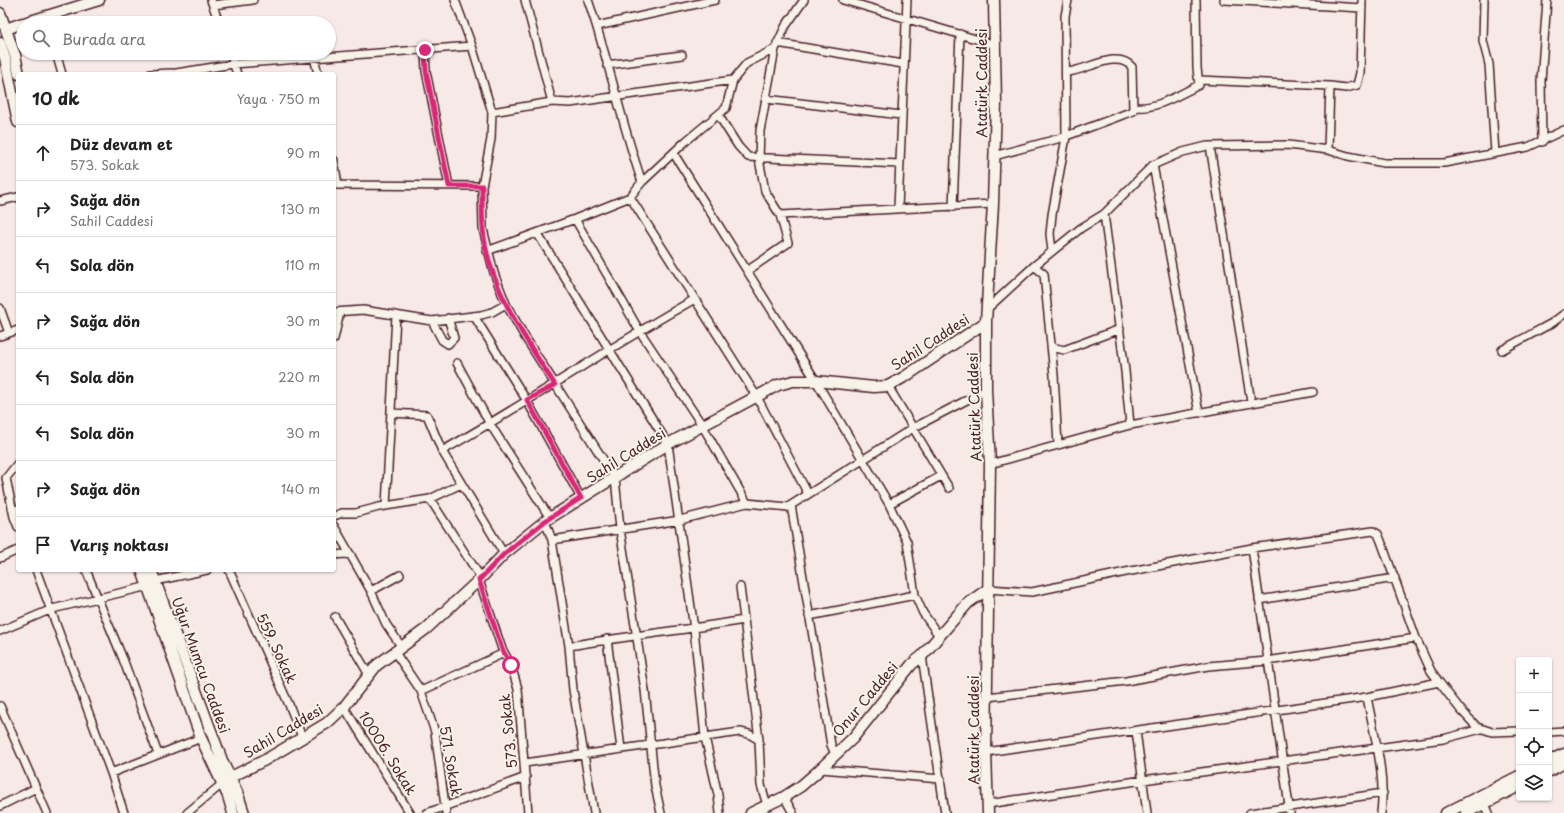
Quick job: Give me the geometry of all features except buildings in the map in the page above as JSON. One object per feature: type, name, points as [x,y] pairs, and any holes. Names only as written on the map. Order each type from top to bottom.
[{"type":"street","points":[[56,16],[99,0]]},
{"type":"street","points":[[217,16],[212,3],[253,0]]},
{"type":"street","points":[[455,0],[472,46],[492,112],[492,139],[482,186],[483,229],[487,251],[506,304],[555,385],[615,478],[620,529],[652,745],[655,786],[661,813]]},
{"type":"street","points":[[525,0],[552,102]]},
{"type":"street","points":[[588,0],[597,26],[626,136],[642,182]]},
{"type":"street","points":[[597,26],[714,0]]},
{"type":"street","points":[[747,271],[788,243],[780,215],[765,191],[759,159],[760,131],[776,46],[785,27],[804,0]]},
{"type":"street","points":[[843,0],[906,17],[996,45]]},
{"type":"street","points":[[898,208],[903,64],[907,0]]},
{"type":"street","name":"Atatürk Caddesi","points":[[988,809],[986,697],[990,464],[986,390],[986,310],[993,204],[996,103],[994,0]]},
{"type":"street","points":[[1052,251],[1050,234],[1052,215],[1066,137],[1065,16],[1068,0]]},
{"type":"street","points":[[1134,107],[1148,106],[1169,100],[1199,85],[1196,0]]},
{"type":"street","points":[[1224,0],[1362,8]]},
{"type":"street","points":[[1199,80],[1346,88],[1357,84],[1360,73],[1362,0]]},
{"type":"street","points":[[1484,0],[1483,41],[1489,64],[1496,153]]},
{"type":"street","points":[[1542,142],[1541,81],[1547,0]]},
{"type":"street","points":[[0,12],[15,56],[19,72]]},
{"type":"street","points":[[6,29],[16,26]]},
{"type":"street","points":[[953,207],[960,34]]},
{"type":"street","points":[[0,43],[5,58],[16,112]]},
{"type":"street","points":[[336,56],[472,46]]},
{"type":"street","points":[[487,251],[575,219],[630,196],[642,182],[674,154],[686,141],[719,116],[726,108],[733,80],[747,63],[776,46],[903,64]]},
{"type":"street","points":[[425,50],[426,71],[449,186]]},
{"type":"street","points":[[607,65],[682,55]]},
{"type":"street","points":[[994,156],[1015,152],[1066,137],[1131,112],[1134,107],[1132,67],[1126,61],[1118,59],[1077,71],[1066,72]]},
{"type":"street","points":[[58,60],[61,72]]},
{"type":"street","points":[[232,60],[236,72]]},
{"type":"street","points":[[178,72],[233,64],[279,60]]},
{"type":"street","points":[[315,60],[318,72]]},
{"type":"street","points":[[492,112],[552,102],[570,103],[733,80]]},
{"type":"street","points":[[1328,150],[1330,86]]},
{"type":"street","points":[[766,99],[901,115]]},
{"type":"street","points":[[719,116],[738,146],[748,157],[759,159],[900,164]]},
{"type":"street","points":[[986,310],[1052,251],[1081,228],[1104,214],[1154,165],[1183,152],[1210,146],[1288,145],[1328,150],[1348,156],[1384,163],[1417,161],[1444,163],[1512,151],[1542,142],[1564,130]]},
{"type":"street","points":[[1210,146],[1251,402]]},
{"type":"street","points":[[674,154],[816,381],[889,504],[908,542],[915,595],[923,613],[939,636]]},
{"type":"street","points":[[1154,165],[1199,413]]},
{"type":"street","points":[[336,185],[482,186]]},
{"type":"street","points":[[630,196],[757,397],[808,494]]},
{"type":"street","points":[[0,201],[16,197]]},
{"type":"street","points":[[780,215],[993,204]]},
{"type":"street","points":[[1104,214],[1120,329],[1130,425]]},
{"type":"street","points":[[575,219],[639,330],[702,425],[747,503]]},
{"type":"street","points":[[537,233],[668,444],[680,520],[694,629],[705,737],[718,795],[720,813]]},
{"type":"street","points":[[1034,266],[1044,274],[1052,346],[1058,445]]},
{"type":"street","points":[[442,452],[527,400],[555,385],[639,330],[695,299]]},
{"type":"street","points":[[337,312],[363,310],[432,321],[474,316],[492,312],[506,304]]},
{"type":"street","points":[[0,308],[9,333]]},
{"type":"street","points":[[1502,350],[1552,323],[1564,314]]},
{"type":"street","points":[[386,506],[396,315]]},
{"type":"street","points":[[474,316],[527,400],[581,498]]},
{"type":"street","points":[[432,321],[442,340],[448,344],[454,338],[448,318]]},
{"type":"street","name":"Sahil Caddesi","points":[[226,781],[265,760],[327,723],[344,707],[377,665],[426,629],[480,579],[504,554],[547,519],[668,444],[778,385],[793,381],[816,381],[874,387],[888,386],[906,376],[986,322]]},
{"type":"street","points":[[1052,346],[1064,350],[1120,329]]},
{"type":"street","points":[[0,336],[16,331]]},
{"type":"street","points":[[457,363],[490,424],[547,519],[552,540],[569,646],[583,754],[594,813]]},
{"type":"street","points":[[888,386],[949,488]]},
{"type":"street","points":[[552,540],[680,520],[747,503],[788,507],[861,459],[913,428],[986,390]]},
{"type":"street","points":[[990,464],[1130,425],[1313,392]]},
{"type":"street","points":[[391,413],[427,415],[442,452],[504,554]]},
{"type":"street","points":[[16,466],[6,478],[16,522]]},
{"type":"street","points":[[889,504],[941,476]]},
{"type":"street","points":[[336,515],[430,499],[461,484]]},
{"type":"street","name":"573. Sokak","points":[[430,499],[480,579],[504,653],[511,665],[518,689],[528,813]]},
{"type":"street","points":[[791,505],[831,745],[835,754]]},
{"type":"street","points":[[14,517],[16,513]]},
{"type":"street","name":"571. Sokak","points":[[336,529],[371,591],[398,649],[421,691],[435,732],[446,809]]},
{"type":"street","points":[[988,589],[1032,592],[1252,548],[1373,531],[1378,534],[1416,638],[1431,671],[1438,682],[1460,709],[1481,729],[1492,732],[1516,732]]},
{"type":"street","points":[[1252,548],[1289,810]]},
{"type":"street","points":[[0,558],[16,551]]},
{"type":"street","points":[[336,556],[346,554],[351,555]]},
{"type":"street","points":[[37,572],[52,609],[124,813]]},
{"type":"street","points":[[87,572],[123,659],[158,754]]},
{"type":"street","name":"Uğur Mumcu Caddesi","points":[[144,572],[152,583],[223,763],[228,796],[233,813]]},
{"type":"street","name":"Uğur Mumcu Caddesi","points":[[151,572],[152,583],[201,738],[226,781],[237,792],[244,813]]},
{"type":"street","points":[[0,631],[52,609],[199,572]]},
{"type":"street","name":"559. Sokak","points":[[231,572],[302,737]]},
{"type":"street","points":[[371,591],[400,575]]},
{"type":"street","points":[[1259,600],[1395,578]]},
{"type":"street","points":[[740,587],[758,740],[761,785],[767,805]]},
{"type":"street","name":"Onur Caddesi","points":[[751,813],[784,797],[802,786],[821,769],[853,738],[893,686],[922,656],[968,603],[988,589]]},
{"type":"street","points":[[809,616],[915,595]]},
{"type":"street","points":[[335,617],[370,675]]},
{"type":"street","points":[[569,646],[636,634],[694,629],[744,620]]},
{"type":"street","points":[[986,697],[1126,681],[1208,666],[1268,661],[1416,638]]},
{"type":"street","points":[[607,639],[621,749]]},
{"type":"street","points":[[421,691],[504,653]]},
{"type":"street","points":[[922,656],[941,779],[944,813]]},
{"type":"street","points":[[986,752],[1367,697],[1438,682]]},
{"type":"street","points":[[1367,697],[1384,793],[1381,813]]},
{"type":"street","points":[[0,706],[48,813]]},
{"type":"street","name":"10006. Sokak","points":[[344,707],[410,813]]},
{"type":"street","points":[[988,809],[1143,780],[1443,739],[1481,729]]},
{"type":"street","points":[[1136,731],[1148,813]]},
{"type":"street","points":[[1552,732],[1564,731]]},
{"type":"street","points":[[525,763],[740,732],[749,734],[758,740]]},
{"type":"street","points":[[111,773],[201,738]]},
{"type":"street","points":[[1552,760],[1564,754]]},
{"type":"street","points":[[1552,769],[1564,763]]},
{"type":"street","points":[[821,769],[941,779]]},
{"type":"street","points":[[427,813],[446,809],[526,777]]},
{"type":"street","points":[[1446,813],[1516,778]]},
{"type":"street","points":[[188,813],[226,781]]},
{"type":"street","points":[[3,813],[0,807],[36,788]]},
{"type":"street","points":[[1466,813],[1487,808],[1516,788]]},
{"type":"street","points":[[1250,813],[1289,810],[1384,793]]},
{"type":"street","points":[[784,797],[793,813]]},
{"type":"route","points":[[425,50],[426,71],[449,186],[482,186],[483,229],[487,251],[494,273],[506,304],[555,385],[527,400],[581,498],[545,521],[504,554],[479,580],[502,649],[511,665]]}]
